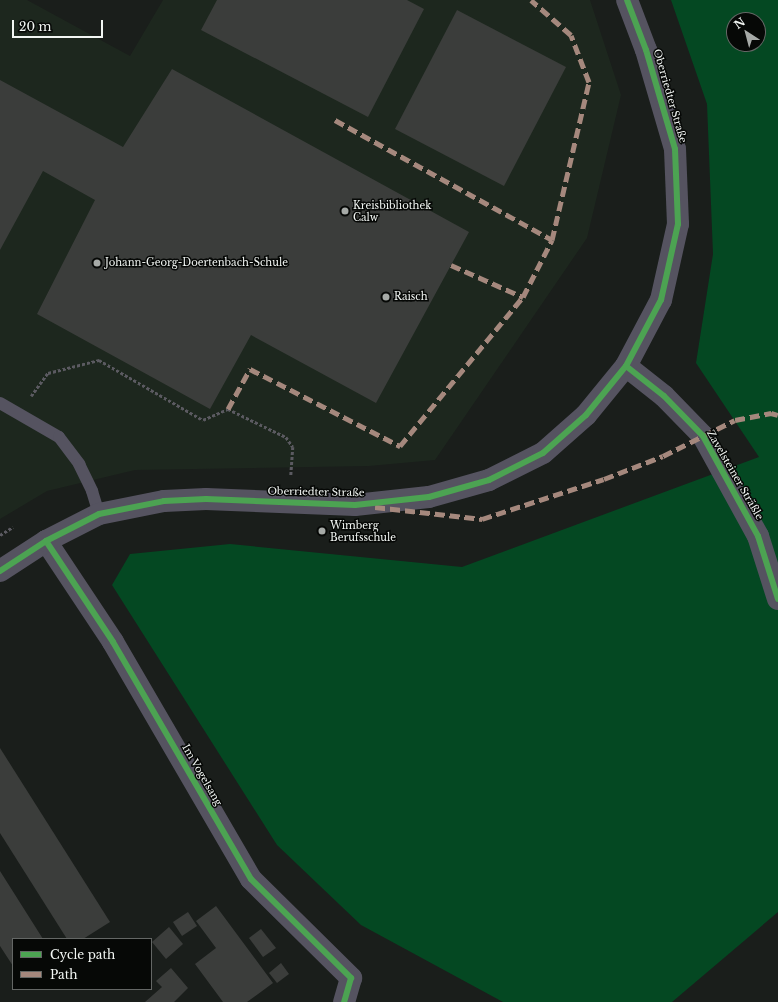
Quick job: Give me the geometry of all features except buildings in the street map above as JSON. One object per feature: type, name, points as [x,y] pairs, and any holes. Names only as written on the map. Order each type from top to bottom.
[{"type":"street","name":"Oberriedter Straße","points":[[0,571],[46,541],[98,514],[164,501],[206,499],[355,505],[429,497],[489,480],[543,453],[586,415],[626,366],[660,300],[678,224],[675,150],[646,50],[627,0]]},
{"type":"street","name":"Zavelsteiner Sträßle","points":[[626,366],[664,396],[703,436],[758,536],[778,599]]},
{"type":"street","name":"Im Vogelsang","points":[[46,541],[113,642],[251,879],[351,978],[344,1002]]},
{"type":"lane","points":[[0,403],[58,437],[79,464],[92,491],[98,514]]},
{"type":"path","points":[[17,414],[48,373],[99,360],[203,420],[228,409],[286,437],[293,447],[291,479]]},
{"type":"path","points":[[283,478],[298,479]]},
{"type":"path","points":[[0,535],[21,523]]},
{"type":"shaded area","points":[[0,0],[27,0],[130,56],[163,0],[590,0],[621,95],[587,238],[435,460],[369,466],[135,470],[47,491],[0,519]]},
{"type":"green space","points":[[671,0],[778,0],[778,912],[672,1002],[503,1002],[361,925],[277,845],[112,585],[130,554],[230,544],[462,567],[759,457],[696,363],[713,254],[707,104]]},
{"type":"marked path","points":[[228,409],[250,369],[400,446],[523,297],[552,240],[589,82],[571,35],[531,0]]},
{"type":"marked path","points":[[335,120],[552,240]]},
{"type":"marked path","points":[[451,265],[523,297]]},
{"type":"marked path","points":[[375,507],[482,519],[604,479],[663,456],[735,420],[771,413],[778,415]]},
{"type":"cycle path","points":[[0,571],[46,541],[99,514],[164,501],[206,499],[355,505],[429,497],[489,480],[543,453],[586,415],[626,366],[661,300],[678,224],[675,149],[646,50],[627,0]]},
{"type":"cycle path","points":[[626,366],[664,396],[703,436],[758,536],[778,599]]},
{"type":"cycle path","points":[[46,541],[113,642],[251,879],[351,978],[344,1002]]},
{"type":"place","name":"Kreisbibliothek Calw","points":[[345,211]]},
{"type":"place","name":"Johann-Georg-Doertenbach-Schule","points":[[97,263]]},
{"type":"place","name":"Raisch","points":[[386,297]]},
{"type":"place","name":"Wimberg Berufsschule","points":[[322,531]]}]
